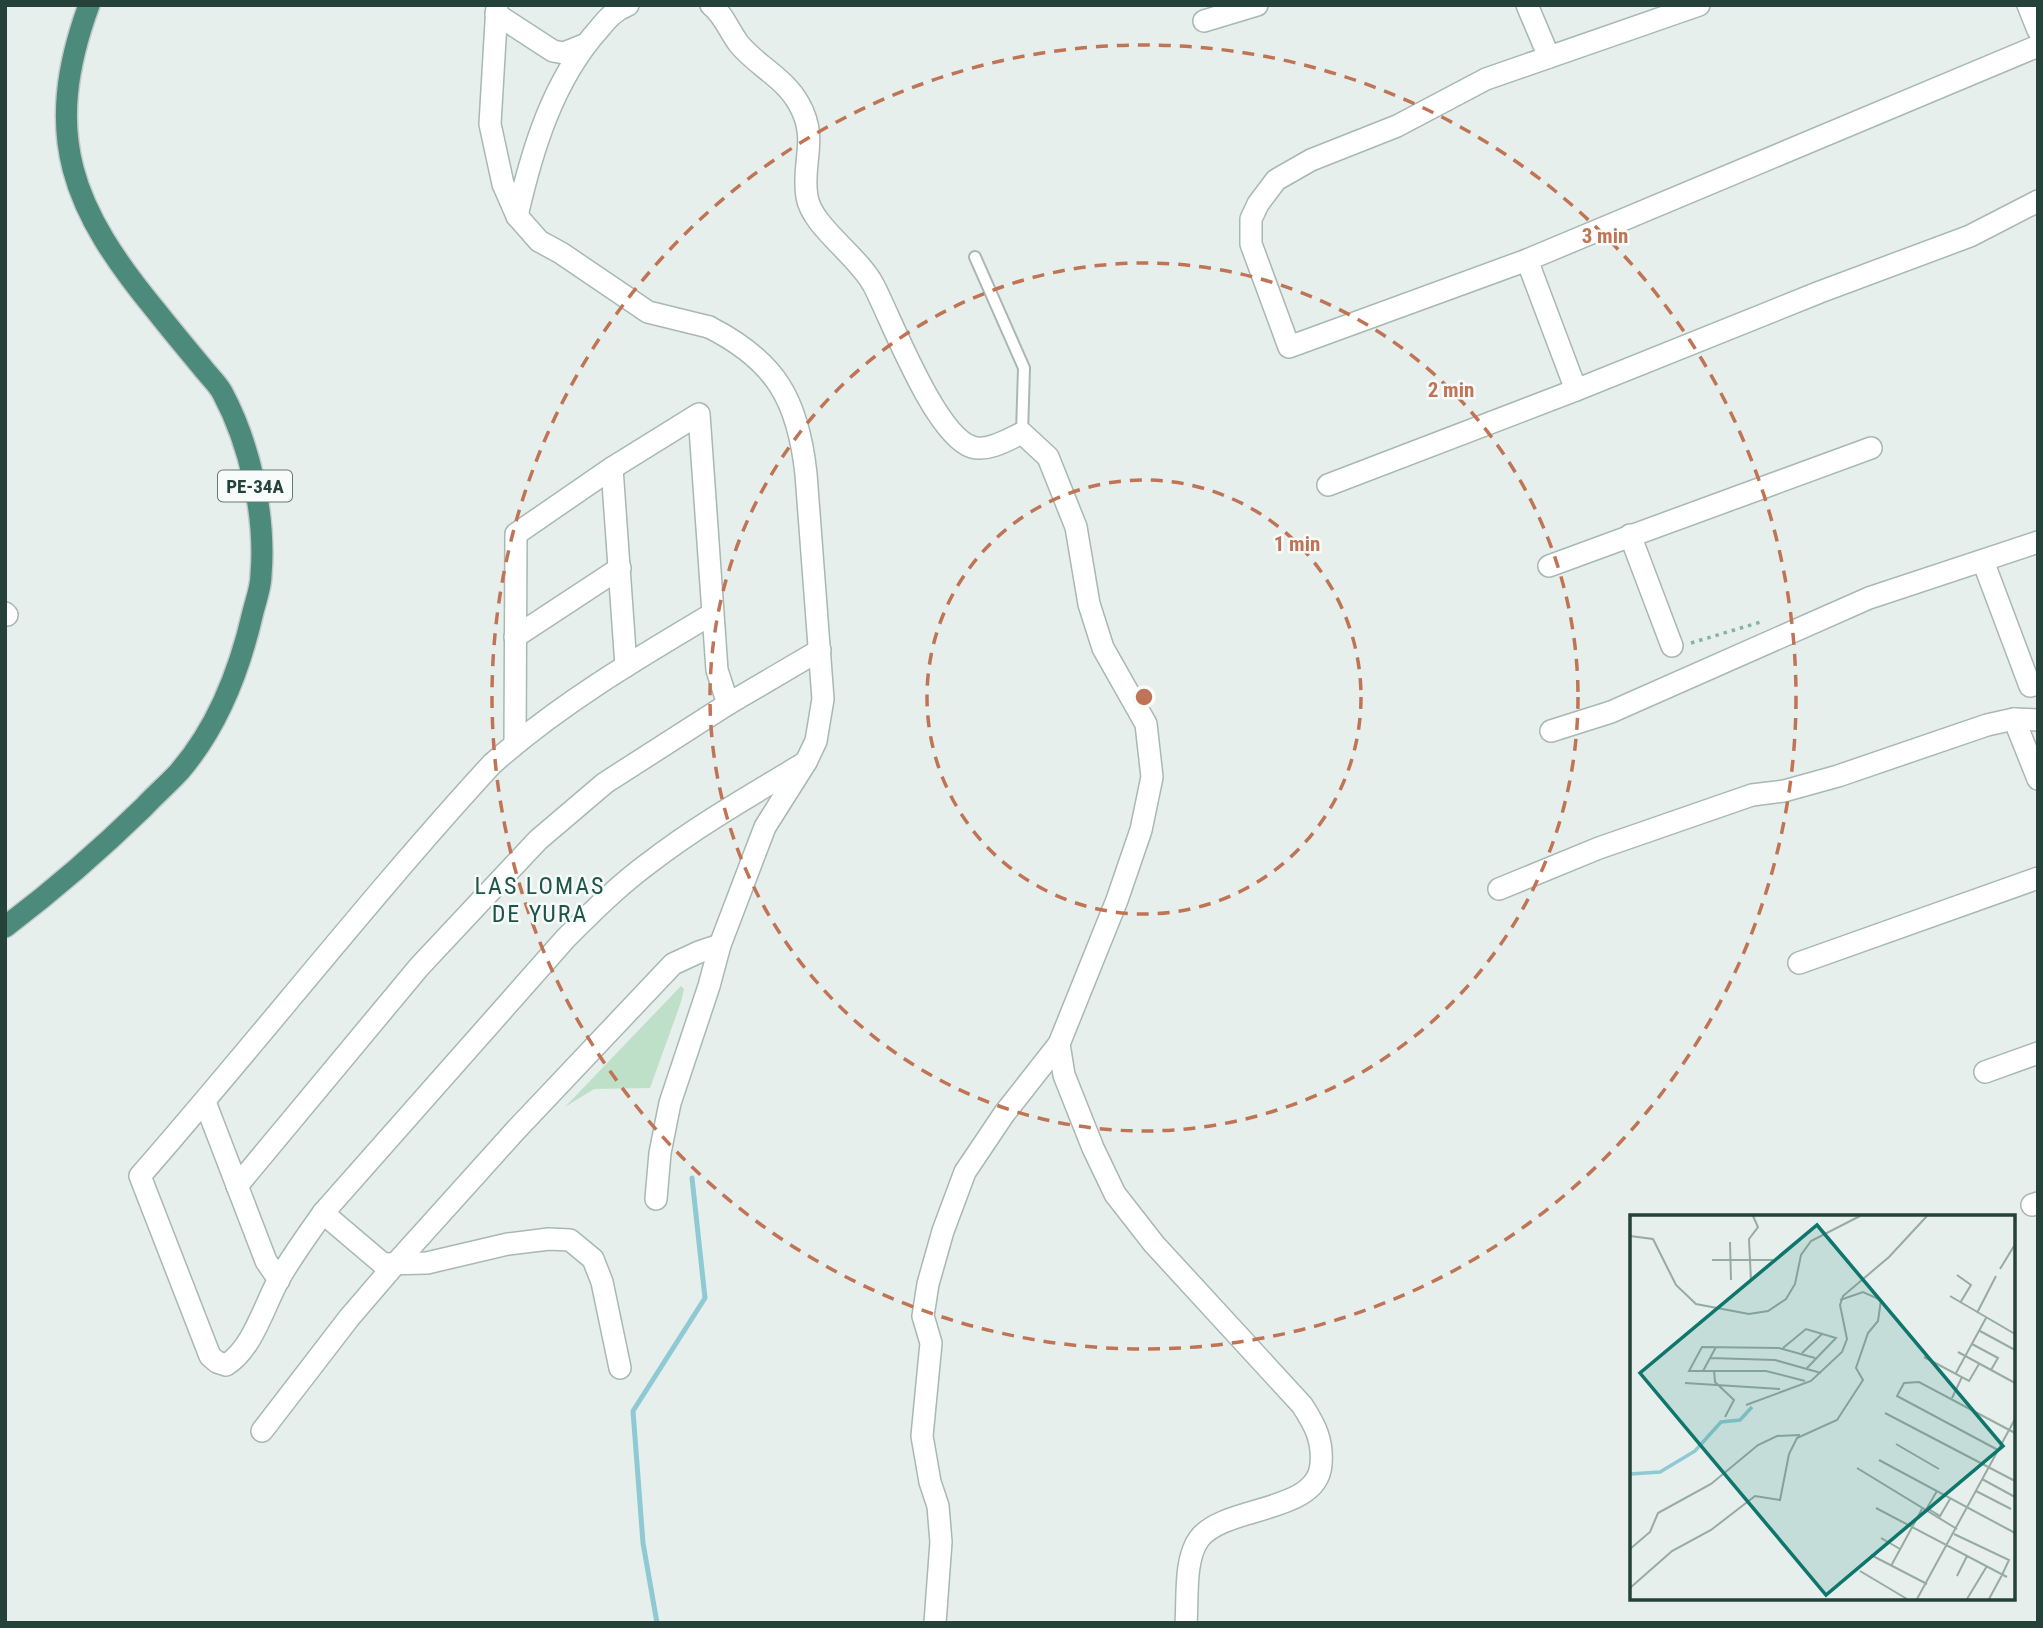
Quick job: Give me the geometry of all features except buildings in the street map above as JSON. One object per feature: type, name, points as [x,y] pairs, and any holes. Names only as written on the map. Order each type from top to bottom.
[{"type":"highway","name":"PE-34A","points":[[5,927],[54,890],[179,772],[216,717],[243,655],[261,576],[259,504],[246,444],[221,390],[125,274],[94,227],[77,186],[67,149],[66,106],[71,63],[89,5]]},
{"type":"street","points":[[517,216],[525,182],[551,104],[576,56],[611,16],[628,5]]},
{"type":"street","points":[[711,5],[752,58],[788,88],[799,104],[810,133],[807,198],[814,216],[855,259],[873,283],[901,347],[952,434],[973,447],[992,446],[1023,433],[1048,457],[1076,527],[1089,604],[1103,648],[1146,724],[1152,777],[1137,841],[1117,900],[1059,1044],[1004,1114],[965,1172],[943,1231],[928,1284],[923,1316],[931,1343],[922,1436],[930,1482],[938,1506],[941,1542],[935,1623]]},
{"type":"street","points":[[1204,21],[1257,5]]},
{"type":"street","points":[[1527,5],[1549,57]]},
{"type":"street","points":[[1699,5],[1486,79],[1397,126],[1311,160],[1276,180],[1258,204],[1251,219],[1251,244],[1289,347],[1527,260],[2038,46]]},
{"type":"street","points":[[2028,5],[2038,30]]},
{"type":"street","points":[[496,9],[553,51],[564,53],[584,46]]},
{"type":"street","points":[[496,9],[490,124],[503,184],[517,216],[539,241],[648,312],[709,327],[736,341],[757,358],[776,379],[796,417],[802,439],[823,699],[816,741],[806,762],[765,827],[720,945],[670,1103],[660,1153],[656,1199]]},
{"type":"street","points":[[1328,485],[1970,236],[2038,201]]},
{"type":"street","points":[[1527,260],[1576,390]]},
{"type":"street","points":[[515,743],[516,534],[612,468],[699,414],[717,670],[728,704]]},
{"type":"street","points":[[1549,566],[1871,448]]},
{"type":"street","points":[[612,468],[625,666]]},
{"type":"street","points":[[1630,536],[1672,646]]},
{"type":"street","points":[[1551,731],[1611,712],[1869,598],[2038,542]]},
{"type":"street","points":[[1983,561],[2029,686],[2038,684]]},
{"type":"street","points":[[515,637],[620,568]]},
{"type":"street","points":[[712,614],[625,666],[515,743],[492,764],[366,907],[205,1102],[140,1175],[210,1356],[226,1365],[234,1360],[255,1330],[279,1280],[323,1213],[566,938],[603,901],[658,856],[806,762]]},
{"type":"street","points":[[237,1186],[419,967],[523,855],[569,812],[605,783],[728,704],[820,650]]},
{"type":"street","points":[[2014,719],[2038,779]]},
{"type":"street","points":[[1499,889],[1599,848],[1752,795],[1784,791],[1827,779],[1969,731],[2014,719],[2038,720]]},
{"type":"street","points":[[1799,963],[2038,878]]},
{"type":"street","points":[[262,1431],[349,1318],[515,1131],[673,964],[720,945]]},
{"type":"street","points":[[1059,1044],[1064,1075],[1101,1168],[1115,1194],[1154,1244],[1302,1405],[1315,1425],[1322,1446],[1321,1470],[1315,1484],[1302,1495],[1232,1519],[1209,1530],[1199,1539],[1190,1565],[1186,1623]]},
{"type":"street","points":[[1985,1072],[2038,1053]]},
{"type":"street","points":[[205,1102],[266,1261],[279,1280]]},
{"type":"street","points":[[323,1213],[383,1264],[389,1265],[397,1262],[427,1263],[508,1244],[549,1239],[570,1240],[593,1259],[602,1282],[620,1368]]},
{"type":"lane","points":[[975,257],[1024,368],[1023,433]]},
{"type":"path","points":[[1672,646],[1700,642],[1766,621]]},
{"type":"green space","points":[[681,986],[684,989],[681,1002],[650,1088],[594,1089],[565,1107]]},
{"type":"waterway","points":[[657,1623],[643,1543],[633,1411],[705,1298],[692,1178]]},
{"type":"district","name":"LAS LOMAS DE YURA","points":[[540,900]]}]
